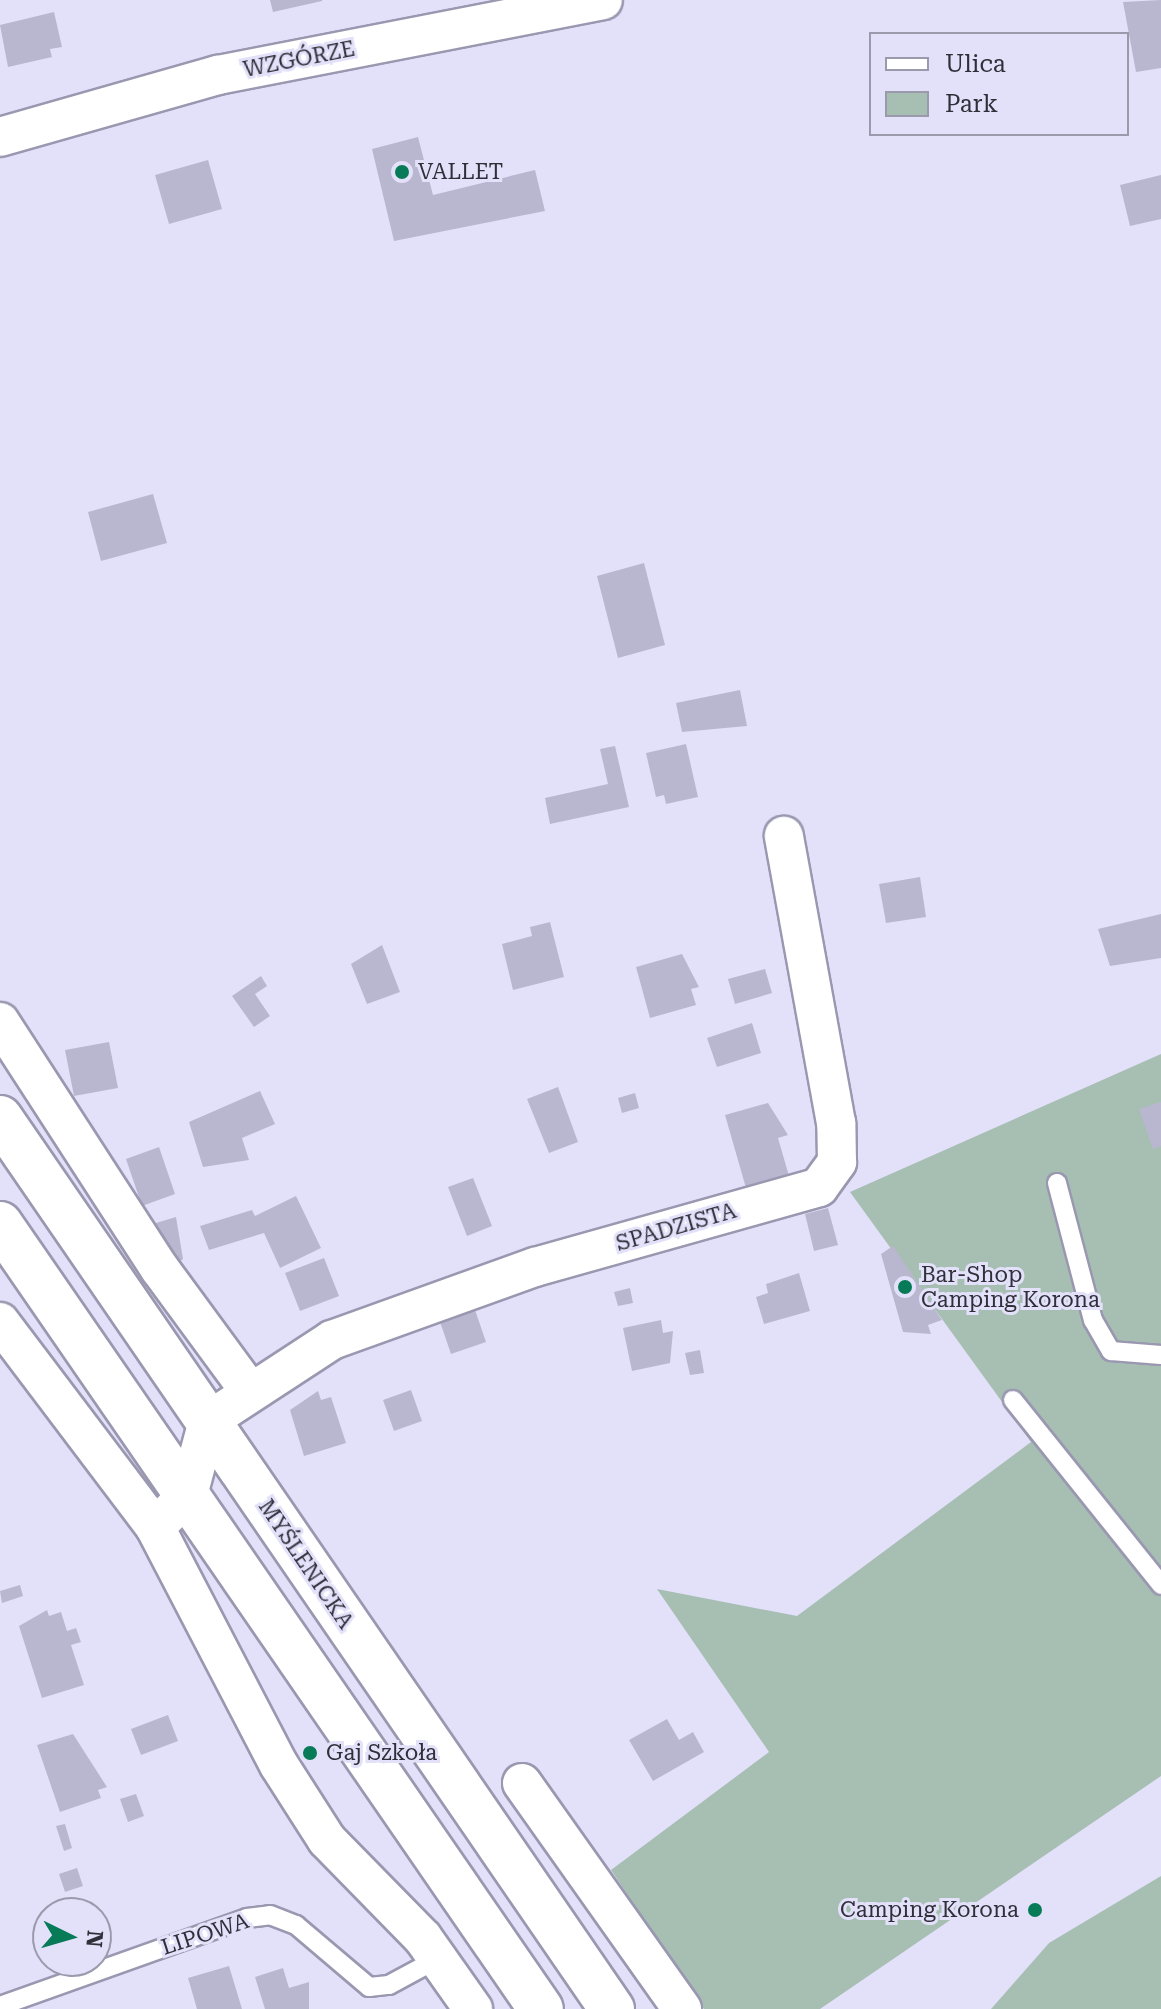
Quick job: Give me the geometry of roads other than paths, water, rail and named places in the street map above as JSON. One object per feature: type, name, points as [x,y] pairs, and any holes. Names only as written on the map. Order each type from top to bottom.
[{"type":"highway","name":"MYŚLENICKA","points":[[0,1118],[612,2009]]},
{"type":"highway","points":[[0,1224],[541,2009]]},
{"type":"street","name":"WZGÓRZE","points":[[0,137],[218,75],[603,0]]},
{"type":"street","name":"SPADZISTA","points":[[208,1421],[248,1389],[332,1340],[535,1267],[819,1187],[837,1162],[836,1123],[784,836]]},
{"type":"street","points":[[0,1022],[168,1280],[248,1389]]},
{"type":"street","points":[[0,1322],[155,1527],[279,1765],[327,1840],[437,1959],[473,2009]]},
{"type":"street","points":[[155,1527],[188,1495],[208,1421]]},
{"type":"street","points":[[522,1783],[682,2009]]},
{"type":"lane","points":[[1057,1183],[1093,1320],[1111,1351],[1161,1355]]},
{"type":"lane","points":[[1013,1400],[1161,1585]]},
{"type":"lane","name":"LIPOWA","points":[[0,2006],[247,1918],[270,1915],[296,1925],[369,1987],[437,1959]]},
{"type":"place","name":"VALLET","points":[[402,172]]},
{"type":"place","name":"Bar-Shop Camping Korona","points":[[905,1287]]},
{"type":"place","name":"Gaj Szkoła","points":[[310,1753]]},
{"type":"place","name":"Camping Korona","points":[[1035,1910]]}]
